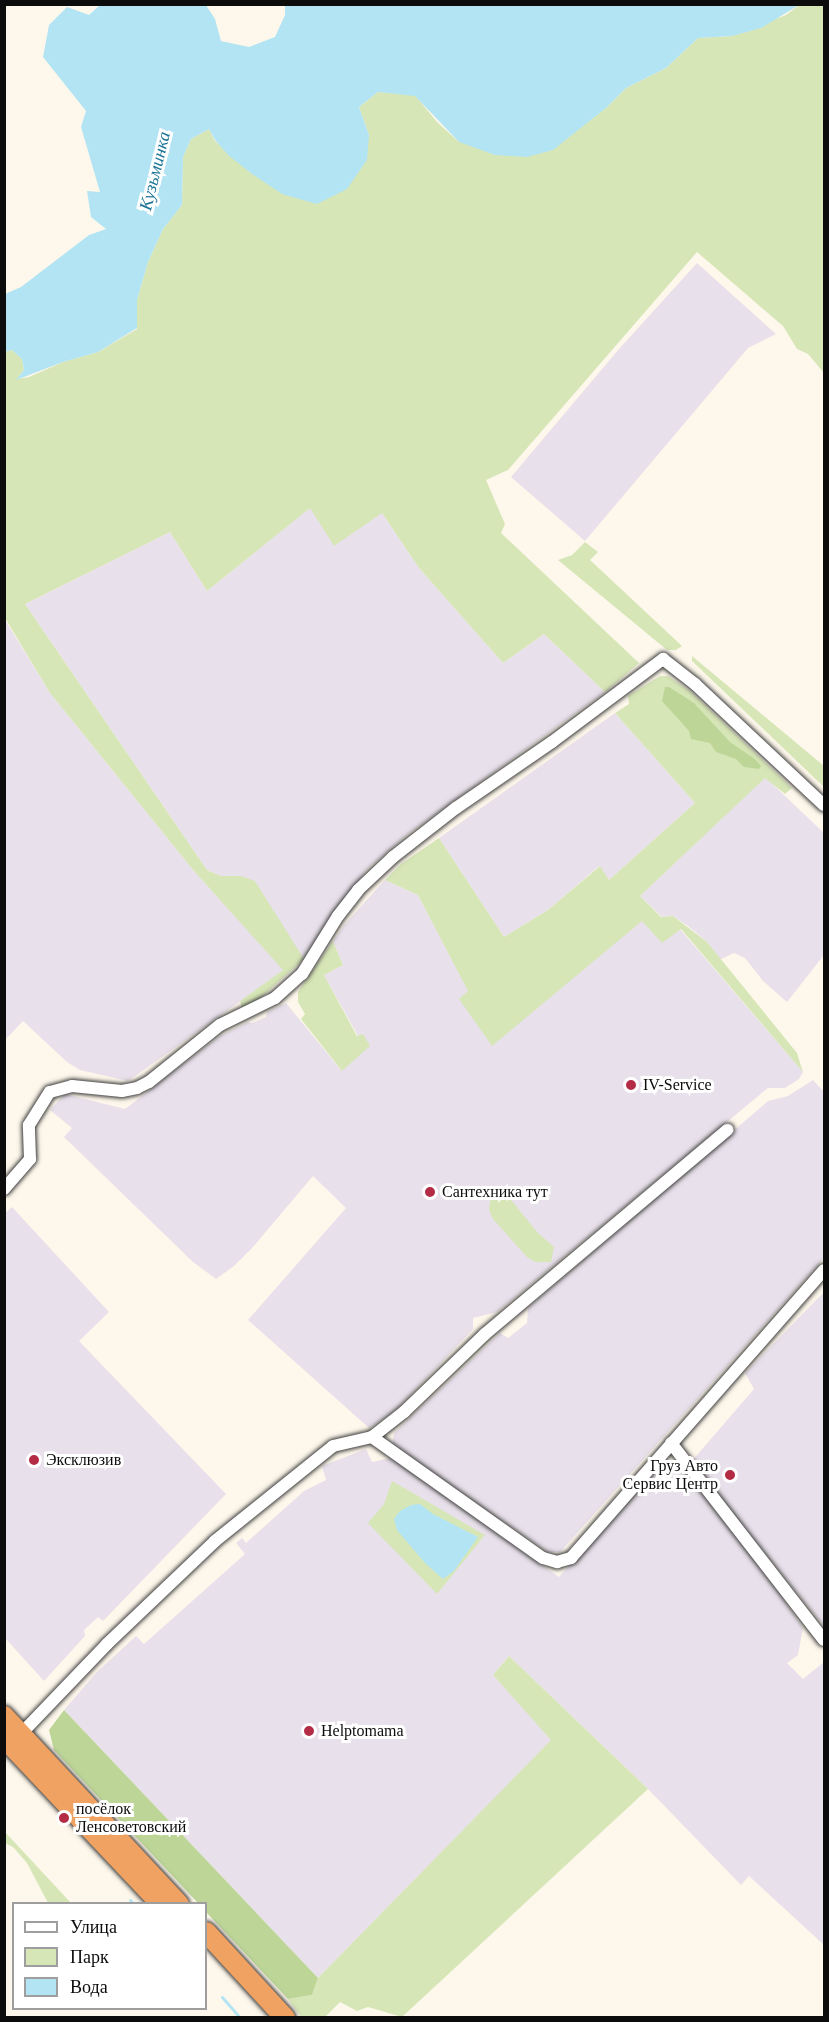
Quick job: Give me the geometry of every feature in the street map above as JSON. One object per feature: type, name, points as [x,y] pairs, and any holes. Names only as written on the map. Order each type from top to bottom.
[{"type":"highway","points":[[4,1716],[12,1738],[159,1902]]},
{"type":"highway","points":[[12,1738],[177,1902]]},
{"type":"highway","points":[[207,1933],[285,2018]]},
{"type":"highway","points":[[207,1952],[268,2018]]},
{"type":"street","points":[[4,1189],[30,1159],[29,1125],[50,1092],[72,1086],[122,1090],[137,1088],[149,1082],[220,1025],[275,998],[302,974],[338,916],[358,890],[393,857],[456,808],[552,742],[663,659],[695,684],[825,805]]},
{"type":"street","points":[[12,1738],[215,1541],[333,1446],[372,1437],[404,1412],[485,1334],[727,1130]]},
{"type":"street","points":[[372,1437],[543,1558],[557,1562],[571,1558],[825,1270]]},
{"type":"street","points":[[671,1443],[825,1640]]},
{"type":"shaded area","points":[[697,263],[776,334],[748,348],[585,541],[511,477],[619,349]]},
{"type":"shaded area","points":[[311,507],[382,513],[419,568],[503,663],[544,634],[605,692],[408,834],[366,870],[304,959],[241,876],[221,876],[207,870],[25,604],[170,532],[207,591]]},
{"type":"shaded area","points":[[4,618],[50,693],[194,871],[284,970],[128,1081],[80,1070],[67,1062],[23,1021],[5,1040]]},
{"type":"shaded area","points":[[615,713],[695,803],[609,880],[599,866],[548,910],[504,937],[439,838]]},
{"type":"shaded area","points":[[765,777],[824,833],[824,955],[787,1002],[763,981],[745,958],[734,953],[719,960],[707,942],[688,926],[673,916],[662,917],[640,896]]},
{"type":"shaded area","points":[[385,880],[418,895],[469,992],[460,999],[642,920],[680,929],[803,1072],[799,1079],[785,1088],[768,1088],[497,1312],[473,1318],[473,1329],[394,1412],[369,1428],[248,1320],[346,1208],[313,1176],[252,1248],[234,1266],[216,1279],[193,1262],[64,1137],[72,1128],[50,1110],[65,1094],[125,1109],[220,1036],[248,1022],[252,1023],[266,1017],[267,1012],[286,1003],[341,1070],[358,1036],[324,975],[343,965],[333,941],[345,924]]},
{"type":"shaded area","points":[[813,1080],[824,1092],[824,1258],[560,1552],[548,1552],[392,1446],[394,1433],[500,1333],[508,1338],[527,1323],[528,1308],[768,1101],[788,1096]]},
{"type":"shaded area","points":[[12,1207],[109,1312],[79,1341],[226,1494],[103,1621],[98,1617],[84,1630],[85,1636],[44,1681],[5,1638],[4,1214]]},
{"type":"shaded area","points":[[824,1292],[824,1626],[691,1462],[754,1389],[745,1373]]},
{"type":"shaded area","points":[[366,1449],[372,1462],[391,1458],[559,1577],[664,1461],[676,1461],[749,1548],[803,1628],[798,1655],[787,1663],[803,1679],[824,1662],[824,1945],[749,1876],[741,1885],[648,1789],[509,1656],[493,1675],[552,1740],[318,1978],[64,1710],[97,1672],[136,1636],[144,1644],[245,1554],[236,1543],[242,1538],[246,1543],[304,1491],[326,1480],[322,1466]]},
{"type":"green space","points":[[799,5],[824,5],[824,373],[808,354],[797,349],[783,326],[697,252],[508,470],[486,480],[505,524],[501,533],[639,663],[605,692],[544,634],[503,663],[419,568],[382,513],[334,546],[310,508],[207,591],[170,532],[25,604],[207,870],[221,876],[241,876],[255,881],[304,959],[257,1001],[242,1008],[240,1001],[283,970],[194,871],[50,693],[5,618],[5,352],[12,350],[22,359],[24,370],[17,379],[29,377],[63,362],[98,352],[137,329],[137,300],[148,262],[163,229],[182,205],[183,157],[191,139],[209,129],[215,141],[252,174],[369,135],[359,107],[378,92],[415,95],[437,122],[459,142],[553,149],[606,108],[626,88],[666,68],[698,38],[732,36],[786,15]]},
{"type":"green space","points":[[585,542],[598,552],[590,560],[682,646],[676,650],[667,650],[558,560],[572,555]]},
{"type":"green space","points":[[692,656],[824,766],[824,787],[692,661]]},
{"type":"green space","points":[[660,676],[668,676],[690,691],[792,788],[785,794],[765,778],[640,896],[661,917],[673,916],[707,942],[797,1053],[803,1072],[681,929],[662,943],[642,921],[492,1046],[459,999],[468,991],[418,895],[385,880],[401,864],[439,838],[504,937],[548,910],[600,866],[609,880],[695,803],[615,713],[629,704],[628,696]]},
{"type":"green space","points":[[665,687],[669,687],[694,703],[730,742],[755,759],[761,766],[759,769],[744,767],[736,759],[716,752],[710,743],[691,739],[689,731],[662,701]]},
{"type":"green space","points":[[333,941],[343,965],[324,975],[357,1036],[363,1034],[370,1046],[342,1071],[301,1019],[305,1014],[298,1002],[298,992]]},
{"type":"green space","points":[[502,1189],[538,1233],[554,1247],[551,1262],[536,1262],[528,1258],[493,1219],[489,1210],[491,1195]]},
{"type":"green space","points":[[392,1481],[485,1535],[437,1594],[368,1523],[384,1504]]},
{"type":"green space","points":[[509,1656],[648,1789],[402,2017],[368,2007],[357,2011],[340,2002],[325,2017],[301,2017],[288,1999],[312,1995],[318,1978],[551,1740],[493,1675]]},
{"type":"green space","points":[[64,1710],[318,1978],[312,1995],[288,1999],[207,1913],[207,1902],[197,1902],[54,1750],[49,1730]]},
{"type":"green space","points":[[5,1832],[70,1902],[47,1902],[27,1863],[13,1847],[5,1843]]},
{"type":"water","name":"Кузьминка","points":[[101,4],[206,5],[215,19],[221,41],[249,47],[275,37],[285,15],[285,5],[799,5],[761,28],[732,36],[698,38],[666,68],[626,88],[606,108],[553,150],[527,157],[495,155],[459,142],[415,96],[378,92],[359,107],[369,135],[367,160],[347,189],[317,204],[282,194],[252,174],[228,155],[209,129],[191,139],[183,157],[182,205],[163,229],[148,262],[137,300],[137,328],[98,352],[63,362],[16,380],[24,370],[22,359],[12,350],[5,352],[5,294],[21,287],[89,235],[106,229],[91,217],[87,191],[100,192],[81,127],[86,111],[43,57],[49,25],[67,7],[89,15]]},
{"type":"water","points":[[420,1504],[433,1514],[478,1537],[454,1571],[443,1579],[425,1563],[397,1530],[394,1519],[400,1511],[411,1505]]},
{"type":"waterway","points":[[222,1997],[240,2018]]},
{"type":"place","name":"IV-Service","points":[[631,1085]]},
{"type":"place","name":"Сантехника тут","points":[[430,1192]]},
{"type":"place","name":"Эксклюзив","points":[[34,1460]]},
{"type":"place","name":"Груз Авто Сервис Центр","points":[[730,1475]]},
{"type":"place","name":"Helptomama","points":[[309,1731]]},
{"type":"place","name":"посёлок Ленсоветовский","points":[[64,1818]]}]
